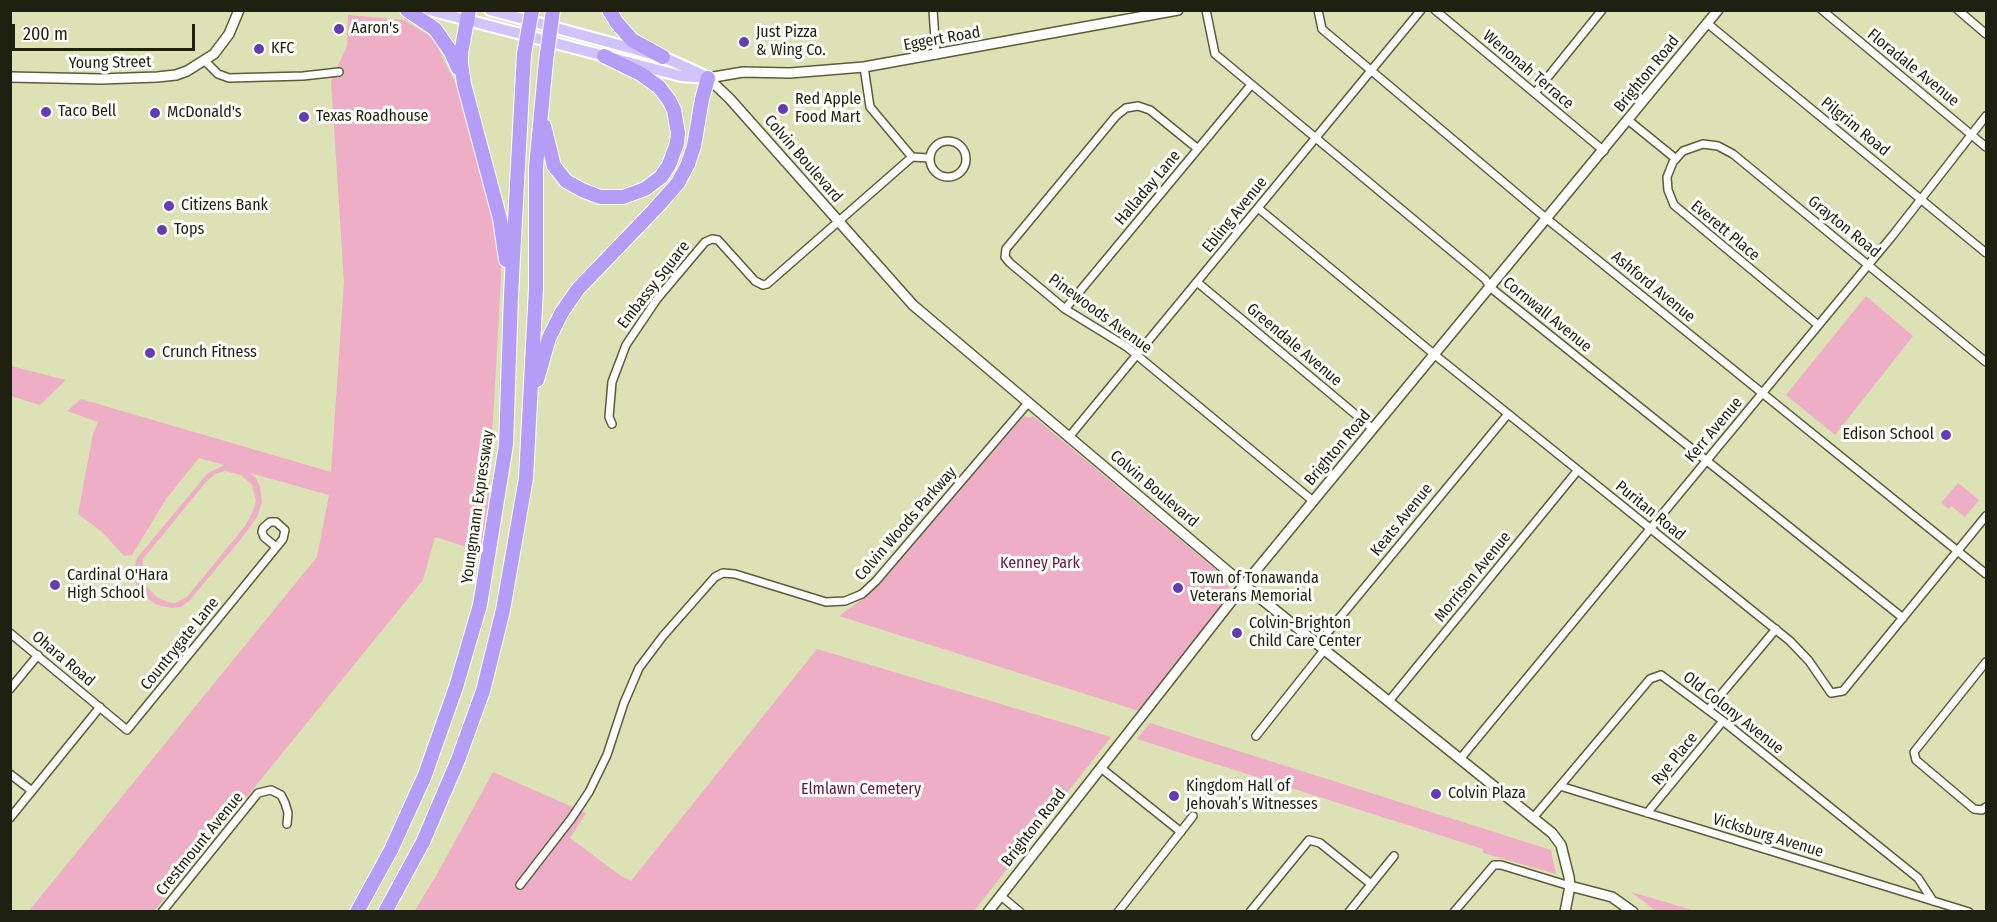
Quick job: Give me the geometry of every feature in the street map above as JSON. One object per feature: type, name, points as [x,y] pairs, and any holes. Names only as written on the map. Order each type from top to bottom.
[{"type":"highway","points":[[407,10],[432,26],[444,39],[452,52],[464,84],[500,219],[511,295]]},
{"type":"highway","name":"Youngmann Expressway","points":[[357,912],[391,850],[425,775],[456,687],[480,605],[506,445],[511,295],[524,54],[532,10]]},
{"type":"highway","points":[[385,912],[423,842],[462,750],[483,691],[503,610],[526,478],[536,288],[536,167],[541,100],[553,10]]},
{"type":"highway","points":[[609,10],[616,23],[632,40],[663,57]]},
{"type":"highway","points":[[464,84],[461,53],[468,15]]},
{"type":"highway","points":[[541,100],[550,156],[566,181],[591,194],[611,198],[636,193],[653,184],[669,165],[674,155],[678,133],[674,110],[659,87],[641,74],[604,56]]},
{"type":"highway","points":[[528,414],[549,338],[562,312],[578,289],[678,183],[694,146],[708,78]]},
{"type":"main road","points":[[429,10],[468,15],[604,56],[681,76],[708,78]]},
{"type":"main road","points":[[490,10],[663,57],[708,78]]},
{"type":"street","name":"Young Street","points":[[10,77],[101,79],[165,77],[187,71],[205,61],[222,46],[239,10]]},
{"type":"street","points":[[933,10],[936,55]]},
{"type":"street","name":"Eggert Road","points":[[708,78],[743,72],[790,73],[864,67],[1178,10]]},
{"type":"street","name":"Cornwall Avenue","points":[[1206,10],[1215,54],[1485,279],[1491,288],[1903,618]]},
{"type":"street","name":"Ashford Avenue","points":[[1318,10],[1322,29],[1371,71],[1547,219],[1986,574]]},
{"type":"street","name":"Ebling Avenue","points":[[1069,436],[1421,10]]},
{"type":"street","name":"Wenonah Terrace","points":[[1435,10],[1604,151]]},
{"type":"street","points":[[1535,93],[1602,10]]},
{"type":"street","name":"Brighton Road","points":[[988,912],[1244,585],[1718,10]]},
{"type":"street","name":"Floradale Avenue","points":[[1822,10],[1986,147]]},
{"type":"street","points":[[1958,10],[1986,34]]},
{"type":"street","name":"Pilgrim Road","points":[[1707,23],[1986,253]]},
{"type":"street","points":[[205,61],[218,74],[229,78],[303,76],[339,72]]},
{"type":"street","points":[[864,67],[870,107],[912,157]]},
{"type":"street","name":"Colvin Boulevard","points":[[708,78],[730,99],[913,305],[1244,585],[1552,833],[1561,845],[1570,886],[1564,912]]},
{"type":"street","name":"Halladay Lane","points":[[1065,309],[1251,85]]},
{"type":"street","name":"Pinewoods Avenue","points":[[1198,149],[1150,110],[1138,106],[1120,111],[1005,253],[1010,263],[1065,309],[1112,337],[1136,355],[1313,501]]},
{"type":"street","name":"Kerr Avenue","points":[[1460,759],[1868,264],[1986,116]]},
{"type":"street","points":[[1628,120],[1676,159]]},
{"type":"street","points":[[947,141],[956,143],[963,149],[966,162],[959,174],[946,178],[934,171],[929,158],[935,146],[947,141]]},
{"type":"street","name":"Grayton Road","points":[[1676,159],[1683,151],[1696,145],[1708,144],[1725,149],[1986,362]]},
{"type":"street","points":[[838,222],[912,157],[929,158]]},
{"type":"street","name":"Everett Place","points":[[1676,159],[1670,169],[1667,183],[1670,198],[1678,210],[1818,325]]},
{"type":"street","name":"Puritan Road","points":[[1258,208],[1435,355],[1776,630],[1802,653],[1828,691],[1834,694],[1843,691],[1986,516]]},
{"type":"street","name":"Embassy Square","points":[[612,424],[609,417],[612,384],[626,345],[657,299],[705,242],[712,239],[718,240],[755,281],[763,285],[767,284],[838,222]]},
{"type":"street","name":"Greendale Avenue","points":[[1197,282],[1373,429]]},
{"type":"street","name":"Colvin Woods Parkway","points":[[520,885],[589,792],[607,755],[624,703],[644,661],[663,636],[716,577],[723,573],[735,574],[826,602],[845,601],[862,594],[876,581],[1028,403]]},
{"type":"street","name":"Keats Avenue","points":[[1256,736],[1321,647],[1508,414]]},
{"type":"street","name":"Morrison Avenue","points":[[1389,701],[1578,471]]},
{"type":"street","name":"Countrygate Lane","points":[[100,707],[127,730],[276,547]]},
{"type":"street","points":[[1708,710],[1776,630]]},
{"type":"street","name":"Ohara Road","points":[[10,633],[100,707],[10,818]]},
{"type":"street","points":[[10,689],[38,655]]},
{"type":"street","points":[[1986,662],[1915,749],[1914,756],[1974,809],[1982,810],[1986,807]]},
{"type":"street","name":"Old Colony Avenue","points":[[1533,818],[1653,676],[1665,676],[1918,878],[1933,900]]},
{"type":"street","name":"Rye Place","points":[[1647,813],[1723,721]]},
{"type":"street","points":[[1101,768],[1181,832]]},
{"type":"street","points":[[10,774],[32,791]]},
{"type":"street","name":"Vicksburg Avenue","points":[[1560,786],[1969,912]]},
{"type":"street","name":"Crestmount Avenue","points":[[162,912],[258,793],[271,790],[281,795],[285,803],[287,824]]},
{"type":"street","points":[[1118,912],[1194,816]]},
{"type":"street","points":[[1250,912],[1309,840],[1316,841],[1371,884]]},
{"type":"street","points":[[1348,912],[1394,856]]},
{"type":"street","points":[[1454,912],[1494,865],[1605,894],[1633,912]]},
{"type":"street","points":[[1000,896],[1020,912]]},
{"type":"green space","points":[[348,15],[404,20],[433,38],[458,88],[491,201],[501,253],[501,278],[488,507],[480,551],[435,537],[423,580],[154,911],[28,912],[317,557],[329,495],[250,473],[256,478],[260,487],[262,502],[257,517],[190,600],[181,607],[157,605],[142,594],[137,586],[133,572],[137,558],[207,474],[224,465],[199,458],[166,499],[132,555],[124,556],[101,531],[78,514],[93,434],[98,422],[67,411],[81,399],[331,472],[344,282],[331,81],[347,46]],"holes":[[[225,471],[241,475],[252,485],[256,501],[245,526],[187,597],[175,603],[158,598],[147,587],[142,577],[143,559],[215,474]]]},
{"type":"green space","points":[[1866,296],[1913,336],[1835,435],[1786,395]]},
{"type":"green space","points":[[11,366],[66,380],[40,405],[11,396]]},
{"type":"green space","name":"Kenney Park","points":[[1024,416],[1029,418],[1033,416],[1228,580],[1229,596],[1139,711],[839,616],[869,594]]},
{"type":"green space","points":[[1958,483],[1979,500],[1965,517],[1951,506],[1949,509],[1941,503]]},
{"type":"green space","name":"Elmlawn Cemetery","points":[[817,649],[1111,737],[974,911],[414,912],[493,772],[586,813],[570,838],[631,881]]},
{"type":"green space","points":[[1150,723],[1551,850],[1556,874],[1483,853],[1483,849],[1137,739]]},
{"type":"green space","points":[[1631,892],[1696,911],[1656,911]]},
{"type":"place","name":"Aaron's","points":[[339,29]]},
{"type":"place","name":"Just Pizza & Wing Co.","points":[[744,42]]},
{"type":"place","name":"KFC","points":[[259,49]]},
{"type":"place","name":"Red Apple Food Mart","points":[[783,109]]},
{"type":"place","name":"Taco Bell","points":[[46,112]]},
{"type":"place","name":"McDonald's","points":[[155,113]]},
{"type":"place","name":"Texas Roadhouse","points":[[304,117]]},
{"type":"place","name":"Citizens Bank","points":[[169,206]]},
{"type":"place","name":"Tops","points":[[162,230]]},
{"type":"place","name":"Crunch Fitness","points":[[150,353]]},
{"type":"place","name":"Edison School","points":[[1946,435]]},
{"type":"place","name":"Cardinal O'Hara High School","points":[[55,585]]},
{"type":"place","name":"Town of Tonawanda Veterans Memorial","points":[[1178,588]]},
{"type":"place","name":"Colvin-Brighton Child Care Center","points":[[1237,633]]},
{"type":"place","name":"Colvin Plaza","points":[[1436,794]]},
{"type":"place","name":"Kingdom Hall of Jehovah’s Witnesses","points":[[1174,796]]}]
